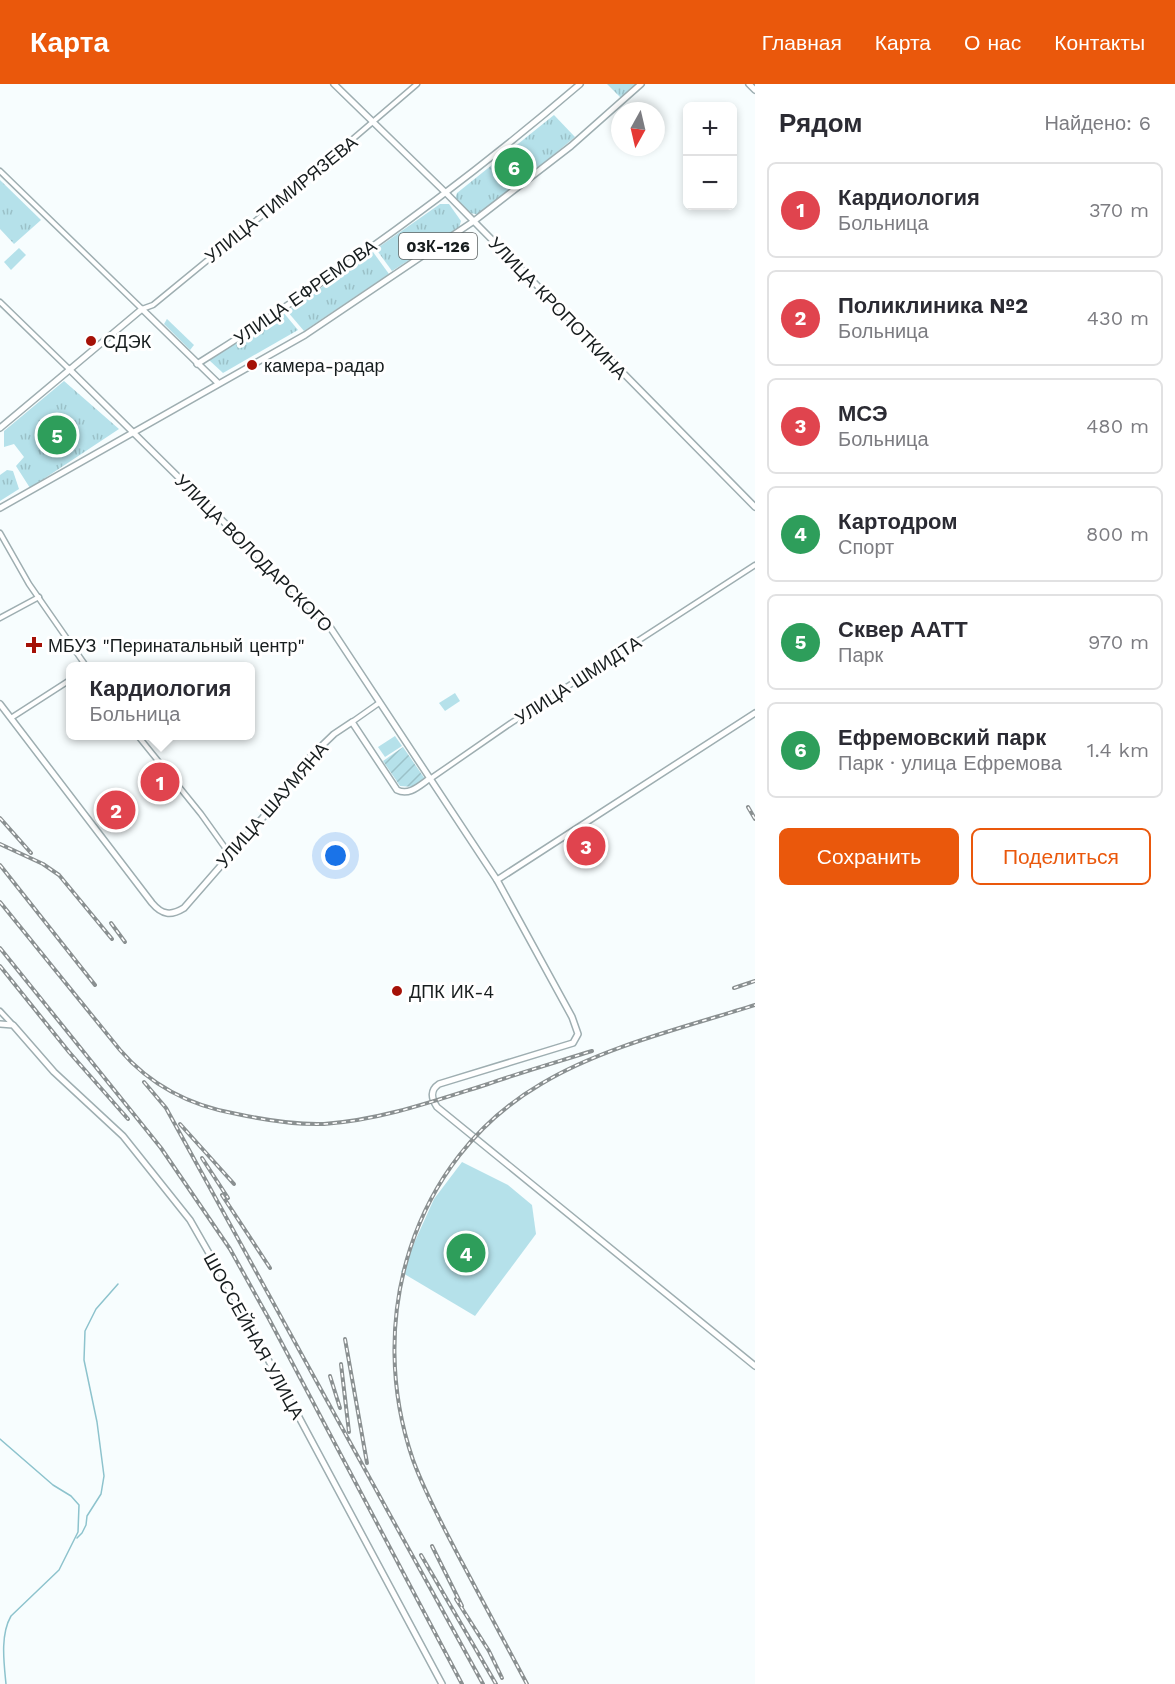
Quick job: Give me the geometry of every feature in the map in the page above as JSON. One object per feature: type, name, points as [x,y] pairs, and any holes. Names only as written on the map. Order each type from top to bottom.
[{"type":"main road","name":"УЛИЦА КРОПОТКИНА","points":[[334,84],[446,193],[755,507]]},
{"type":"main road","name":"УЛИЦА ЕФРЕМОВА","points":[[197,364],[283,310],[446,193],[580,84]]},
{"type":"main road","name":"УЛИЦА ЕФРЕМОВА","points":[[0,508],[305,335],[474,222],[571,146],[641,84]]},
{"type":"main road","points":[[749,84],[755,90]]},
{"type":"main road","points":[[0,428],[142,309],[218,383]]},
{"type":"main road","name":"УЛИЦА ВОЛОДАРСКОГО","points":[[69,369],[330,627],[497,880],[575,1024],[578,1034],[573,1043],[445,1082],[433,1091],[434,1103],[755,1366]]},
{"type":"main road","points":[[0,704],[10,718]]},
{"type":"main road","points":[[497,880],[755,713]]},
{"type":"main road","name":"УЛИЦА ШАУМЯНА","points":[[10,718],[159,911],[171,914],[184,908],[231,856],[237,845],[279,799],[306,760],[334,734],[352,722]]},
{"type":"main road","name":"УЛИЦА ШМИДТА","points":[[352,722],[390,782],[400,792],[412,790],[429,779]]},
{"type":"main road","points":[[0,1024],[13,1025]]},
{"type":"main road","name":"ШОССЕЙНАЯ УЛИЦА","points":[[13,1025],[54,1072],[123,1136],[190,1220],[242,1309],[442,1684]]},
{"type":"street","name":"УЛИЦА ТИМИРЯЗЕВА","points":[[142,309],[153,305],[417,84]]},
{"type":"street","points":[[0,171],[142,309]]},
{"type":"street","name":"УЛИЦА ВОЛОДАРСКОГО","points":[[0,302],[69,369]]},
{"type":"street","points":[[0,533],[39,597],[83,662]]},
{"type":"street","name":"УЛИЦА ШМИДТА","points":[[429,779],[511,723],[755,565]]},
{"type":"street","points":[[0,618],[39,597]]},
{"type":"street","points":[[10,718],[66,683]]},
{"type":"street","name":"УЛИЦА ШАУМЯНА","points":[[352,722],[380,703]]},
{"type":"street","points":[[142,740],[231,856]]},
{"type":"street","points":[[0,1011],[13,1025]]},
{"type":"green space","points":[[607,84],[636,84],[621,98]]},
{"type":"green space","points":[[554,115],[575,137],[481,215],[470,213],[455,199],[457,193]]},
{"type":"green space","points":[[0,180],[41,220],[14,244],[0,229]]},
{"type":"green space","points":[[440,204],[449,204],[461,221],[459,228],[392,271],[376,249]]},
{"type":"green space","points":[[19,248],[26,255],[11,270],[4,262]]},
{"type":"green space","points":[[373,252],[389,274],[304,331],[287,311]]},
{"type":"green space","points":[[283,312],[298,330],[223,373],[209,360]]},
{"type":"green space","points":[[167,319],[194,345],[190,350],[164,324]]},
{"type":"green space","points":[[64,381],[119,429],[30,488],[16,466],[24,457],[14,444],[4,447],[4,431]]},
{"type":"green space","points":[[7,470],[13,471],[19,489],[0,501],[0,475]]},
{"type":"green space","points":[[455,693],[460,701],[445,711],[439,703]]},
{"type":"green space","points":[[395,736],[402,746],[385,757],[378,747]]},
{"type":"green space","points":[[403,747],[425,779],[413,787],[400,786],[383,761]]},
{"type":"green space","points":[[462,1162],[508,1185],[532,1205],[536,1234],[475,1316],[401,1272],[434,1199]]},
{"type":"waterway","points":[[77,1538],[82,1533],[87,1516],[101,1494],[104,1476],[97,1422],[84,1360],[85,1331],[96,1309],[118,1284]]},
{"type":"waterway","points":[[0,1439],[79,1505],[78,1532],[59,1570],[11,1616],[5,1632],[6,1684]]},
{"type":"railway","points":[[748,807],[755,819]]},
{"type":"railway","points":[[0,818],[31,853]]},
{"type":"railway","points":[[0,844],[43,864],[59,875],[112,939]]},
{"type":"railway","points":[[0,865],[95,985]]},
{"type":"railway","points":[[0,902],[132,1063],[159,1084],[204,1106],[291,1123],[345,1122],[427,1103],[592,1051]]},
{"type":"railway","points":[[111,923],[125,942]]},
{"type":"railway","points":[[0,948],[161,1148],[230,1249],[462,1684]]},
{"type":"railway","points":[[0,966],[69,1052],[128,1119]]},
{"type":"railway","points":[[734,988],[755,981]]},
{"type":"railway","points":[[527,1684],[440,1520],[413,1460],[399,1407],[394,1353],[398,1300],[410,1248],[431,1200],[459,1155],[496,1116],[541,1084],[590,1059],[617,1049],[755,1005]]},
{"type":"railway","points":[[144,1082],[166,1108],[483,1684]]},
{"type":"railway","points":[[180,1124],[234,1184]]},
{"type":"railway","points":[[202,1158],[228,1198]]},
{"type":"railway","points":[[222,1195],[270,1268]]},
{"type":"railway","points":[[345,1339],[367,1463]]},
{"type":"railway","points":[[341,1364],[349,1432]]},
{"type":"railway","points":[[330,1376],[340,1408]]},
{"type":"railway","points":[[432,1546],[462,1606]]},
{"type":"railway","points":[[421,1555],[496,1684]]},
{"type":"railway","points":[[456,1599],[489,1651],[502,1678]]},
{"type":"place","name":"Ефремовский парк","points":[[514,167]]},
{"type":"place","name":"СДЭК","points":[[91,341]]},
{"type":"place","name":"камера-радар","points":[[252,365]]},
{"type":"place","name":"Сквер ААТТ","points":[[57,435]]},
{"type":"place","name":"МБУЗ \"Перинатальный центр\"","points":[[34,645]]},
{"type":"place","name":"Кардиология","points":[[160,782]]},
{"type":"place","name":"Поликлиника №2","points":[[116,810]]},
{"type":"place","name":"МСЭ","points":[[586,846]]},
{"type":"place","name":"ДПК ИК-4","points":[[397,991]]},
{"type":"place","name":"Картодром","points":[[466,1253]]}]
